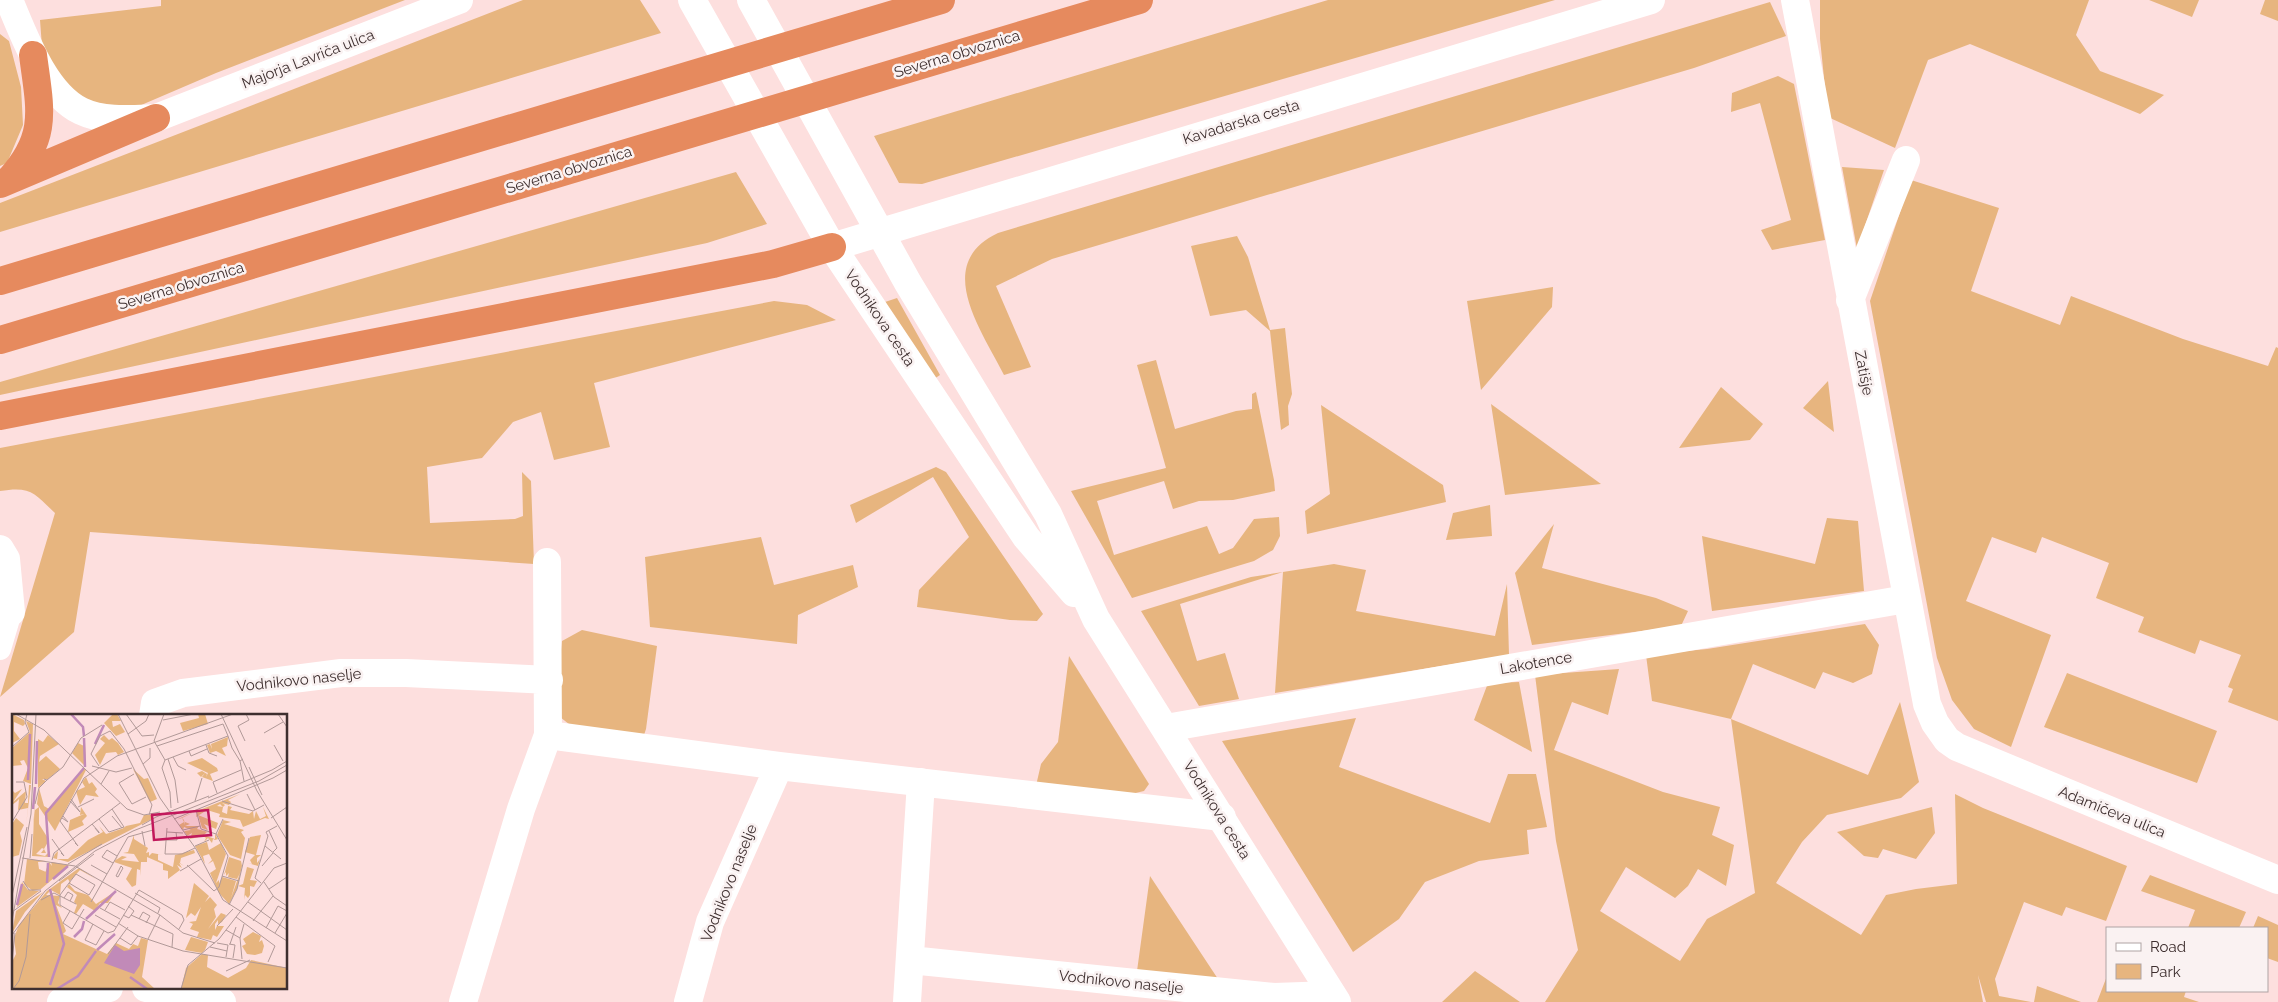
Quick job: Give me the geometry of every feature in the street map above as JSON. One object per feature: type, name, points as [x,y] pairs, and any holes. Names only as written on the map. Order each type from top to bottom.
[{"type":"highway","points":[[0,281],[940,0]]},
{"type":"highway","name":"Severna obvoznica","points":[[0,340],[1139,0]]},
{"type":"highway","points":[[4,183],[27,160],[37,137],[39,102],[33,55]]},
{"type":"highway","points":[[4,183],[156,118]]},
{"type":"highway","points":[[0,416],[773,264],[832,248]]},
{"type":"street","points":[[9,0],[33,55],[56,89],[81,111],[110,119],[156,118]]},
{"type":"street","name":"Majorja Lavriča ulica","points":[[156,118],[459,0]]},
{"type":"street","name":"Vodnikova cesta","points":[[692,0],[832,248],[1026,537],[1096,619],[1334,998]]},
{"type":"street","name":"Vodnikova cesta","points":[[751,0],[860,195],[878,232],[1048,514],[1096,619]]},
{"type":"street","name":"Kavadarska cesta","points":[[832,248],[878,232],[1651,0]]},
{"type":"street","name":"Zatišje","points":[[1795,0],[1927,704],[1935,723],[1947,740]]},
{"type":"street","points":[[1850,300],[1906,160]]},
{"type":"street","points":[[0,549],[6,559],[11,612],[0,649]]},
{"type":"street","points":[[463,1002],[521,809],[548,735],[547,562]]},
{"type":"street","name":"Lakotence","points":[[1166,728],[1906,599]]},
{"type":"street","name":"Vodnikovo naselje","points":[[153,714],[155,703],[183,693],[341,673],[406,673],[549,680]]},
{"type":"street","points":[[548,735],[779,766],[1222,817]]},
{"type":"street","name":"Adamičeva ulica","points":[[1947,740],[1996,764],[2278,880]]},
{"type":"street","name":"Vodnikovo naselje","points":[[688,1002],[710,922],[779,766]]},
{"type":"street","points":[[907,1002],[921,782]]},
{"type":"street","name":"Vodnikovo naselje","points":[[910,960],[1274,998],[1334,998]]},
{"type":"street","points":[[61,1002],[102,990]]},
{"type":"street","points":[[157,990],[222,1002]]},
{"type":"green space","points":[[161,0],[405,0],[216,73],[132,109],[84,106],[43,60],[40,20],[161,6]]},
{"type":"green space","points":[[523,0],[640,0],[661,33],[0,232],[0,203]]},
{"type":"green space","points":[[1328,0],[1555,0],[922,184],[899,183],[874,136]]},
{"type":"green space","points":[[1820,0],[2089,0],[2076,35],[2100,71],[2164,95],[2140,114],[1970,44],[1928,60],[1895,148],[1828,117],[1820,39]]},
{"type":"green space","points":[[2149,0],[2199,0],[2192,17]]},
{"type":"green space","points":[[2265,0],[2278,0],[2278,21],[2260,14]]},
{"type":"green space","points":[[1770,2],[1786,36],[1694,68],[1052,259],[996,286],[1031,367],[1004,375],[975,319],[968,299],[965,280],[968,262],[978,246],[998,233]]},
{"type":"green space","points":[[0,34],[9,41],[21,87],[23,125],[7,163],[0,166]]},
{"type":"green space","points":[[1778,76],[1794,84],[1825,240],[1772,250],[1761,230],[1791,220],[1760,103],[1731,112],[1732,93]]},
{"type":"green space","points":[[1842,167],[1884,170],[1857,249]]},
{"type":"green space","points":[[736,172],[767,224],[707,243],[0,395],[0,382]]},
{"type":"green space","points":[[1911,180],[1999,208],[1971,291],[2060,325],[2071,296],[2183,339],[2268,366],[2276,347],[2278,348],[2278,721],[2228,702],[2233,689],[2228,687],[2241,655],[2200,640],[2195,654],[2138,632],[2144,617],[2096,598],[2109,563],[2042,537],[2036,553],[1992,537],[1966,601],[2051,635],[2011,747],[1974,729],[1952,700],[1937,658],[1870,301]]},
{"type":"green space","points":[[1237,236],[1248,257],[1270,330],[1285,328],[1292,394],[1288,406],[1289,425],[1281,430],[1270,331],[1246,310],[1210,316],[1191,246]]},
{"type":"green space","points":[[1553,287],[1552,307],[1481,390],[1467,301]]},
{"type":"green space","points":[[897,298],[940,375],[934,379],[885,302]]},
{"type":"green space","points":[[774,301],[807,305],[836,320],[594,383],[610,447],[554,460],[541,412],[513,422],[482,458],[427,467],[430,523],[515,519],[523,516],[522,472],[531,481],[534,564],[90,532],[74,632],[0,697],[55,513],[37,496],[25,490],[0,491],[0,448]]},
{"type":"green space","points":[[1156,360],[1175,429],[1236,411],[1252,409],[1252,394],[1256,392],[1275,491],[1233,500],[1199,501],[1173,509],[1164,481],[1097,501],[1114,555],[1207,526],[1219,554],[1233,548],[1254,519],[1279,517],[1280,536],[1273,550],[1254,561],[1132,598],[1071,491],[1166,468],[1137,365]]},
{"type":"green space","points":[[1828,381],[1834,432],[1803,408]]},
{"type":"green space","points":[[1721,387],[1763,424],[1750,440],[1679,448]]},
{"type":"green space","points":[[1491,404],[1601,484],[1505,495]]},
{"type":"green space","points":[[1321,405],[1443,485],[1446,502],[1307,534],[1305,511],[1330,494]]},
{"type":"green space","points":[[936,467],[946,472],[1043,614],[1037,621],[1010,620],[917,607],[919,590],[969,537],[933,477],[856,523],[850,505]]},
{"type":"green space","points":[[1490,505],[1492,536],[1446,540],[1453,513]]},
{"type":"green space","points":[[1827,518],[1858,521],[1864,591],[1712,611],[1702,536],[1815,564]]},
{"type":"green space","points":[[1554,524],[1542,568],[1656,598],[1688,611],[1681,626],[1532,645],[1515,573]]},
{"type":"green space","points":[[761,537],[774,585],[853,565],[858,587],[798,615],[797,644],[650,627],[645,557]]},
{"type":"green space","points":[[1334,564],[1366,570],[1356,611],[1495,636],[1507,584],[1509,655],[1275,693],[1283,572],[1180,604],[1197,661],[1225,653],[1239,699],[1199,706],[1141,611],[1251,577]]},
{"type":"green space","points":[[1865,624],[1879,645],[1872,674],[1853,683],[1823,672],[1815,689],[1753,664],[1731,719],[1652,701],[1646,655],[1707,649]]},
{"type":"green space","points":[[582,630],[657,646],[646,729],[642,741],[579,732],[560,717],[557,684],[562,641]]},
{"type":"green space","points":[[1069,656],[1149,784],[1144,791],[1127,795],[1035,790],[1041,764],[1058,742]]},
{"type":"green space","points":[[1619,669],[1608,715],[1572,702],[1554,750],[1663,792],[1720,807],[1712,835],[1734,845],[1726,886],[1698,869],[1688,886],[1675,898],[1626,867],[1600,911],[1680,961],[1707,919],[1755,893],[1731,719],[1868,775],[1900,702],[1919,782],[1901,798],[1827,815],[1802,842],[1776,883],[1861,935],[1886,895],[1957,884],[1955,794],[1983,808],[2127,866],[2106,921],[2066,907],[2062,916],[2024,902],[1995,979],[1999,996],[2031,1002],[1986,1002],[1978,975],[1983,1002],[1545,1002],[1578,950],[1556,841],[1535,675]]},
{"type":"green space","points":[[2067,673],[2217,731],[2197,783],[2044,727]]},
{"type":"green space","points":[[1519,682],[1532,752],[1474,720],[1488,683]]},
{"type":"green space","points":[[1356,718],[1339,767],[1490,823],[1508,774],[1536,774],[1547,827],[1527,830],[1529,854],[1479,861],[1425,882],[1399,919],[1353,952],[1222,741]]},
{"type":"green space","points":[[1932,807],[1935,833],[1916,859],[1883,849],[1878,858],[1864,856],[1837,832]]},
{"type":"green space","points":[[2150,875],[2246,912],[2239,927],[2188,927],[2195,910],[2141,891]]},
{"type":"green space","points":[[1150,876],[1218,979],[1137,971]]},
{"type":"green space","points":[[2258,916],[2278,925],[2278,962],[2268,958],[2268,927],[2253,927]]},
{"type":"green space","points":[[1475,971],[1520,1002],[1442,1002]]},
{"type":"green space","points":[[2106,979],[2106,992],[2186,992],[2184,997],[2199,1002],[2097,1002]]},
{"type":"green space","points":[[2037,986],[2081,1002],[2034,1002]]}]
